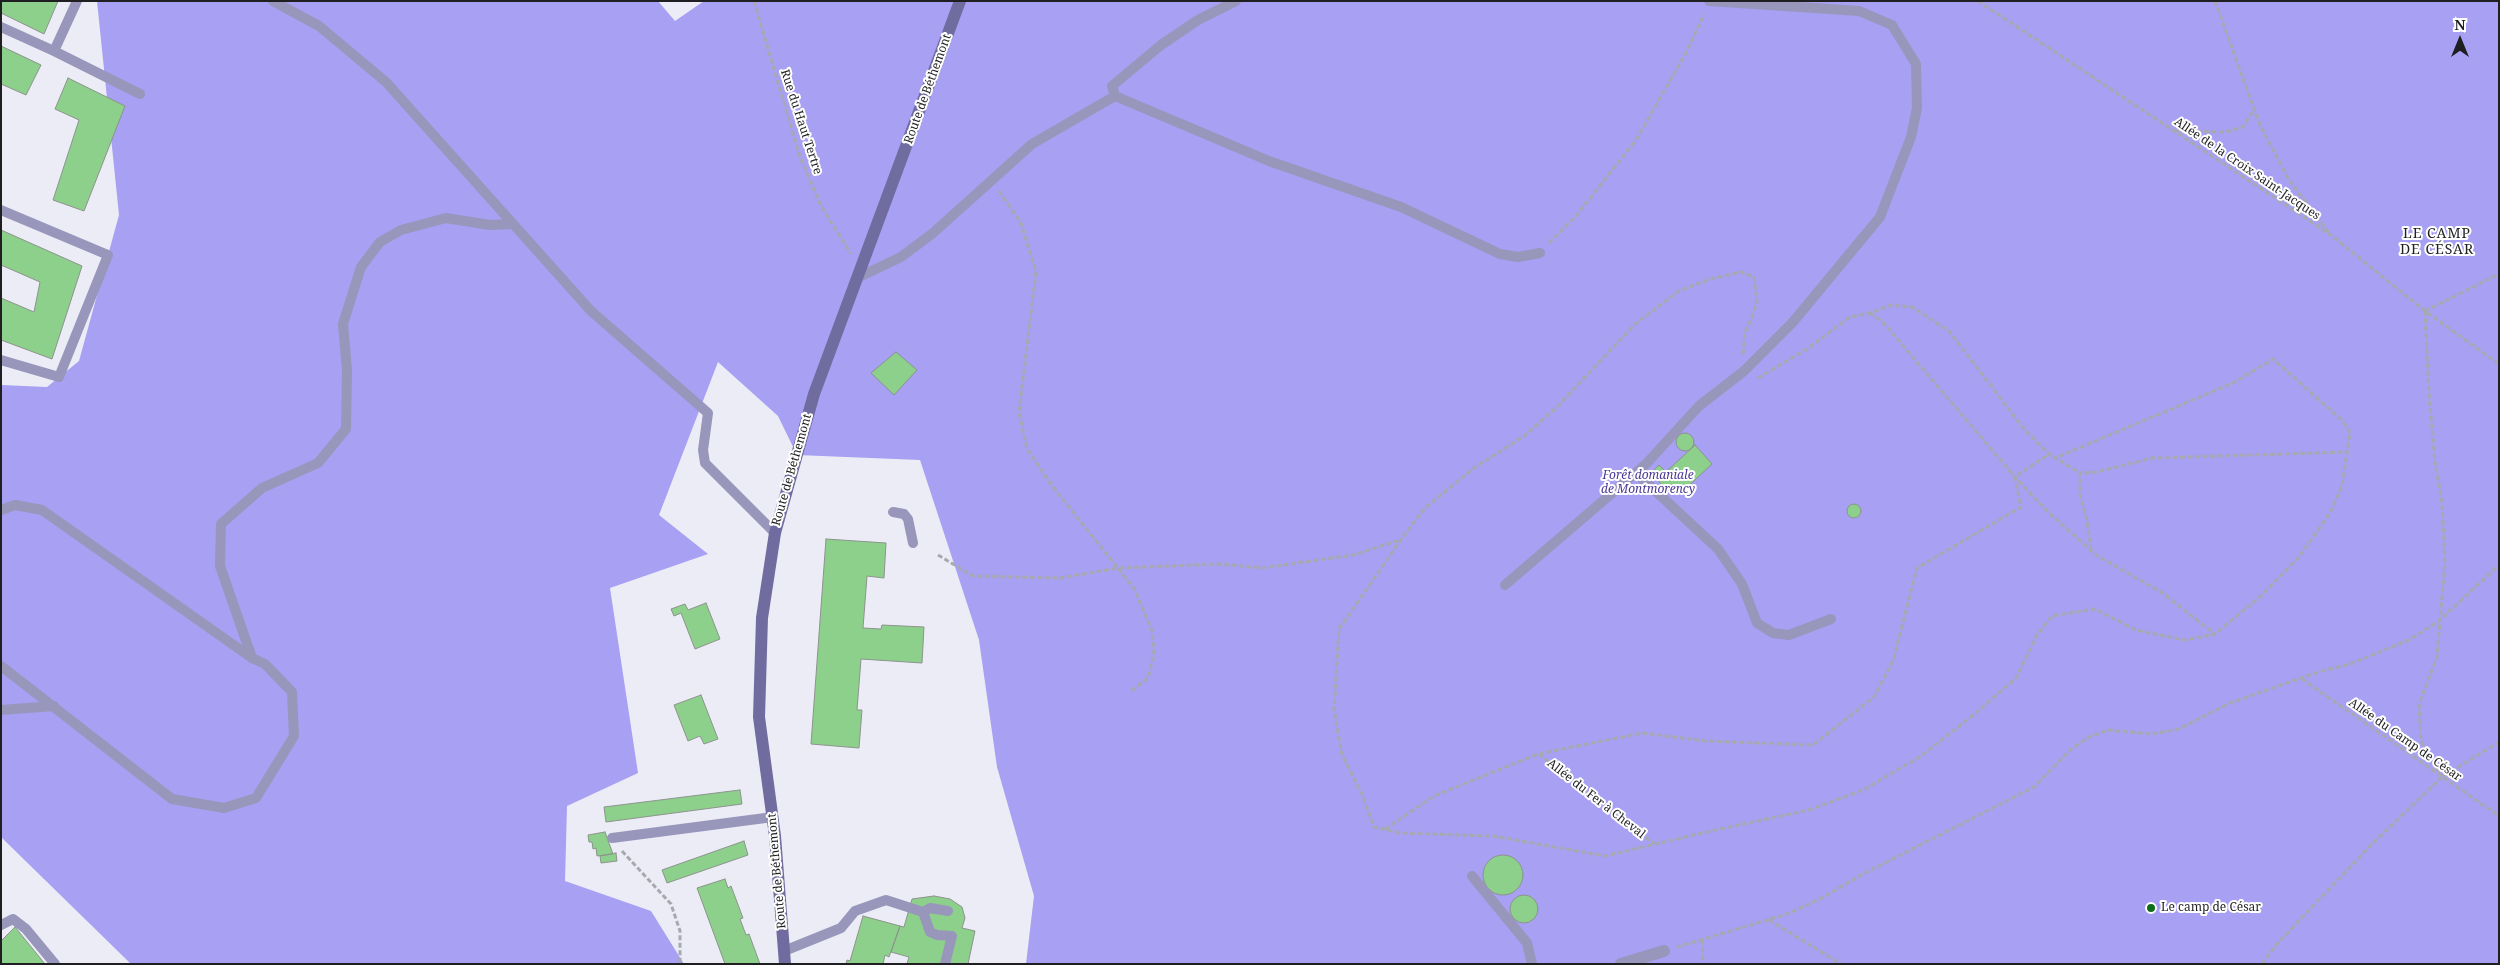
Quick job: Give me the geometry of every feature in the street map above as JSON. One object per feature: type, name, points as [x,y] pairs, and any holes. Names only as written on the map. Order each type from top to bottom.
[{"type":"street","name":"Route de Béthemont","points":[[785,957],[772,818],[759,717],[762,618],[775,532],[814,394],[960,1]]},
{"type":"street","points":[[1621,964],[1664,951]]},
{"type":"lane","points":[[54,51],[77,1]]},
{"type":"lane","points":[[274,1],[320,26],[386,82],[591,312],[708,413],[703,450],[705,463],[775,532]]},
{"type":"lane","points":[[1115,96],[1112,86],[1162,45],[1198,20],[1236,1]]},
{"type":"lane","points":[[1505,584],[1636,473],[1699,406],[1744,371],[1793,322],[1880,216],[1911,137],[1917,108],[1916,64],[1892,25],[1860,11],[1710,1]]},
{"type":"lane","points":[[1,27],[140,94]]},
{"type":"lane","points":[[860,272],[901,257],[933,233],[1032,144],[1115,96]]},
{"type":"lane","points":[[1115,96],[1269,161],[1401,207],[1500,254],[1518,257],[1540,253]]},
{"type":"lane","points":[[1,210],[108,255],[59,377],[1,360]]},
{"type":"lane","points":[[252,658],[220,566],[221,524],[262,488],[318,463],[346,429],[347,370],[343,324],[361,267],[380,242],[401,230],[446,218],[490,225],[513,224]]},
{"type":"lane","points":[[1636,473],[1718,549],[1742,584],[1757,623],[1773,633],[1790,635],[1831,619]]},
{"type":"lane","points":[[1,510],[15,505],[42,510],[252,658],[265,664],[292,692],[294,736],[256,798],[224,808],[172,799],[1,666]]},
{"type":"lane","points":[[893,512],[904,514],[908,520],[913,542]]},
{"type":"lane","points":[[1,710],[54,706]]},
{"type":"lane","points":[[612,838],[772,818]]},
{"type":"lane","points":[[1472,876],[1527,943],[1532,964]]},
{"type":"lane","points":[[785,957],[840,928],[855,911],[886,900],[923,912],[930,908],[948,911]]},
{"type":"lane","points":[[923,912],[930,932],[936,935],[952,936],[945,964]]},
{"type":"lane","points":[[1,925],[13,919],[26,929],[54,964]]},
{"type":"path","name":"Rue du Haut Tertre","points":[[754,1],[800,157],[821,206],[860,272]]},
{"type":"path","points":[[1540,253],[1576,216],[1636,140],[1686,51],[1710,1]]},
{"type":"path","name":"Allée de la Croix Saint-Jacques","points":[[1978,1],[2330,235],[2425,311],[2499,364]]},
{"type":"path","points":[[2214,1],[2254,110],[2288,178],[2330,235]]},
{"type":"path","points":[[2173,131],[2226,132],[2243,128],[2254,110]]},
{"type":"path","points":[[991,180],[1022,223],[1036,272],[1019,412],[1028,449],[1056,492],[1135,590],[1152,631],[1154,654],[1148,678],[1130,692]]},
{"type":"path","points":[[2055,458],[2233,383],[2273,360],[2343,421],[2350,433],[2348,452],[2342,486],[2330,513],[2299,558],[2261,596],[2215,634],[2185,640],[2136,630],[2095,610],[2052,616],[2037,635],[2016,678],[1971,717],[1921,756],[1863,790],[1809,810],[1605,856],[1493,836],[1400,833],[1374,827],[1362,794],[1342,754],[1334,710],[1339,629],[1400,540],[1425,508],[1474,468],[1524,436],[1556,408],[1635,324],[1679,291],[1710,279],[1741,272],[1754,277],[1757,302],[1752,320],[1745,332],[1744,371],[1758,378],[1808,350],[1850,317],[1870,313],[1891,305],[1912,307],[1949,331],[2024,429],[2049,454],[2055,458],[2080,473],[2096,472],[2153,458],[2348,452]]},
{"type":"path","points":[[2442,777],[2421,741],[2419,704],[2437,657],[2445,562],[2442,502],[2435,462],[2429,394],[2425,311],[2499,274]]},
{"type":"path","points":[[1870,313],[1882,321],[2015,477],[2047,511],[2091,550],[2161,592],[2215,634]]},
{"type":"path","points":[[2015,477],[2049,454]]},
{"type":"path","points":[[2080,473],[2080,495],[2087,520],[2091,550]]},
{"type":"path","points":[[1385,830],[1434,796],[1538,754],[1642,733],[1706,741],[1813,745],[1874,697],[1894,661],[1917,568],[2021,507],[2015,477]]},
{"type":"path","points":[[938,555],[973,576],[1060,578],[1118,568],[1220,564],[1262,568],[1353,555],[1400,540]]},
{"type":"path","points":[[1664,951],[1768,920],[1818,900],[1863,874],[2034,787],[2070,750],[2089,737],[2108,730],[2152,734],[2179,729],[2230,703],[2376,654],[2409,640],[2439,621],[2499,565]]},
{"type":"path","name":"Allée du Camp de César","points":[[2301,678],[2499,816]]},
{"type":"path","points":[[2262,964],[2276,945],[2365,851],[2442,777],[2499,742]]},
{"type":"path","name":"Allée du Fer à Cheval","points":[[1538,754],[1633,829],[1655,844]]},
{"type":"path","points":[[612,838],[630,862],[671,904],[680,931],[680,964]]},
{"type":"path","points":[[1768,920],[1841,964]]},
{"type":"path","points":[[1702,940],[1703,964]]},
{"type":"green space","name":"Forêt domaniale de Montmorency","points":[[97,1],[658,1],[675,21],[704,1],[2499,1],[2499,964],[1026,964],[1034,896],[997,767],[979,640],[920,460],[797,455],[778,416],[718,362],[659,515],[708,554],[610,588],[638,773],[567,806],[565,881],[651,911],[684,964],[131,964],[1,837],[1,385],[47,387],[79,361],[119,215]]},
{"type":"building","points":[[1,1],[58,1],[44,34],[1,13]]},
{"type":"building","points":[[1,46],[41,65],[26,95],[1,84]]},
{"type":"building","points":[[68,78],[125,106],[84,211],[53,200],[79,120],[55,109]]},
{"type":"building","points":[[1,230],[82,266],[52,359],[1,340],[1,298],[34,312],[40,282],[1,265]]},
{"type":"building","points":[[896,352],[917,370],[894,395],[871,373]]},
{"type":"building","points":[[1685,433],[1691,436],[1694,442],[1691,448],[1685,451],[1679,448],[1676,442],[1679,436]]},
{"type":"building","points":[[1695,445],[1712,464],[1681,493],[1672,484],[1666,489],[1651,473],[1659,465],[1666,472]]},
{"type":"building","points":[[1854,504],[1859,506],[1861,511],[1859,516],[1854,518],[1849,516],[1847,511],[1849,506]]},
{"type":"building","points":[[826,539],[886,543],[884,578],[867,576],[863,628],[881,629],[882,625],[924,627],[922,663],[861,659],[857,710],[862,710],[859,748],[811,744]]},
{"type":"building","points":[[706,603],[720,639],[695,649],[681,613],[674,616],[671,609],[685,604],[688,610]]},
{"type":"building","points":[[701,695],[718,739],[704,744],[700,736],[688,741],[674,705]]},
{"type":"building","points":[[740,790],[742,804],[606,822],[604,807]]},
{"type":"building","points":[[605,832],[613,854],[597,856],[596,848],[593,849],[588,835]]},
{"type":"building","points":[[744,841],[748,855],[667,883],[662,870]]},
{"type":"building","points":[[616,853],[617,861],[601,863],[600,856]]},
{"type":"building","points":[[1503,855],[1517,861],[1523,875],[1517,889],[1503,895],[1489,889],[1483,875],[1489,861]]},
{"type":"building","points":[[725,879],[728,888],[731,886],[743,918],[740,919],[746,935],[749,934],[760,964],[725,964],[697,888]]},
{"type":"building","points":[[1524,895],[1534,899],[1538,909],[1534,919],[1524,923],[1514,919],[1510,909],[1514,899]]},
{"type":"building","points":[[934,896],[950,899],[962,907],[965,918],[962,928],[975,931],[968,964],[907,964],[909,957],[891,952],[900,926],[904,927],[912,899]]},
{"type":"building","points":[[863,916],[900,926],[889,957],[885,955],[883,964],[846,964],[847,960],[850,961]]},
{"type":"building","points":[[15,927],[45,964],[1,964],[1,941]]},
{"type":"place","name":"Le camp de César","points":[[2151,908]]},
{"type":"district","name":"LE CAMP DE CÉSAR","points":[[2437,242]]}]
